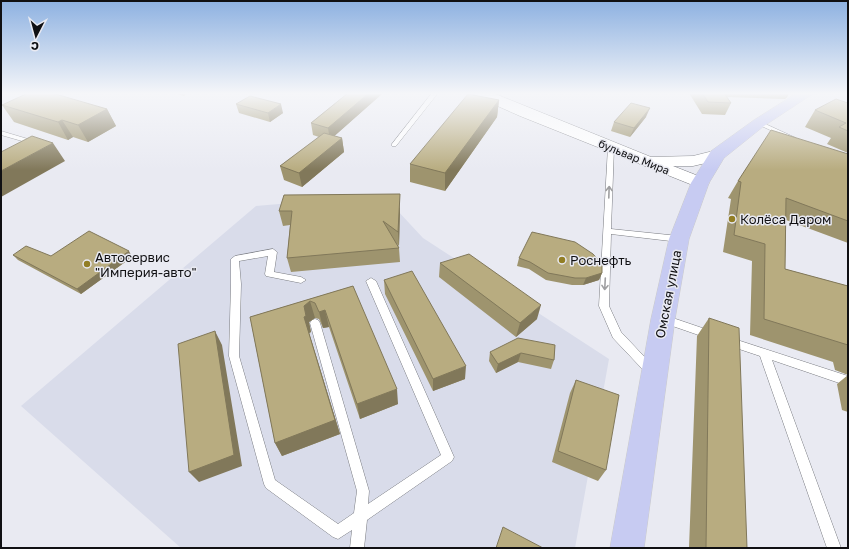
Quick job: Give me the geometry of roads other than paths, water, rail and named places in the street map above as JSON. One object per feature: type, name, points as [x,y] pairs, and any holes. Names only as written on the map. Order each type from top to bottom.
[{"type":"main road","name":"Омская улица","points":[[627,548],[653,373],[679,239],[700,183],[717,155],[766,119]]},
{"type":"street","name":"бульвар Мира","points":[[537,119],[700,183]]},
{"type":"street","points":[[642,160],[693,161],[717,155]]},
{"type":"lane","points":[[394,145],[415,119]]},
{"type":"lane","points":[[759,123],[800,141]]},
{"type":"lane","points":[[1,133],[45,146]]},
{"type":"lane","points":[[611,147],[604,306],[617,334],[653,373]]},
{"type":"lane","points":[[608,231],[679,239]]},
{"type":"lane","points":[[301,280],[269,274],[273,252],[235,259],[236,284],[234,356],[270,484],[338,532],[448,457],[371,281]]},
{"type":"lane","points":[[663,319],[848,380]]},
{"type":"lane","points":[[314,323],[363,491],[357,548]]},
{"type":"lane","points":[[764,353],[834,548]]},
{"type":"place","name":"Колёса Даром","points":[[732,219]]},
{"type":"place","name":"Роснефть","points":[[562,260]]},
{"type":"place","name":"Автосервис \"Империя-авто\"","points":[[87,264]]}]
